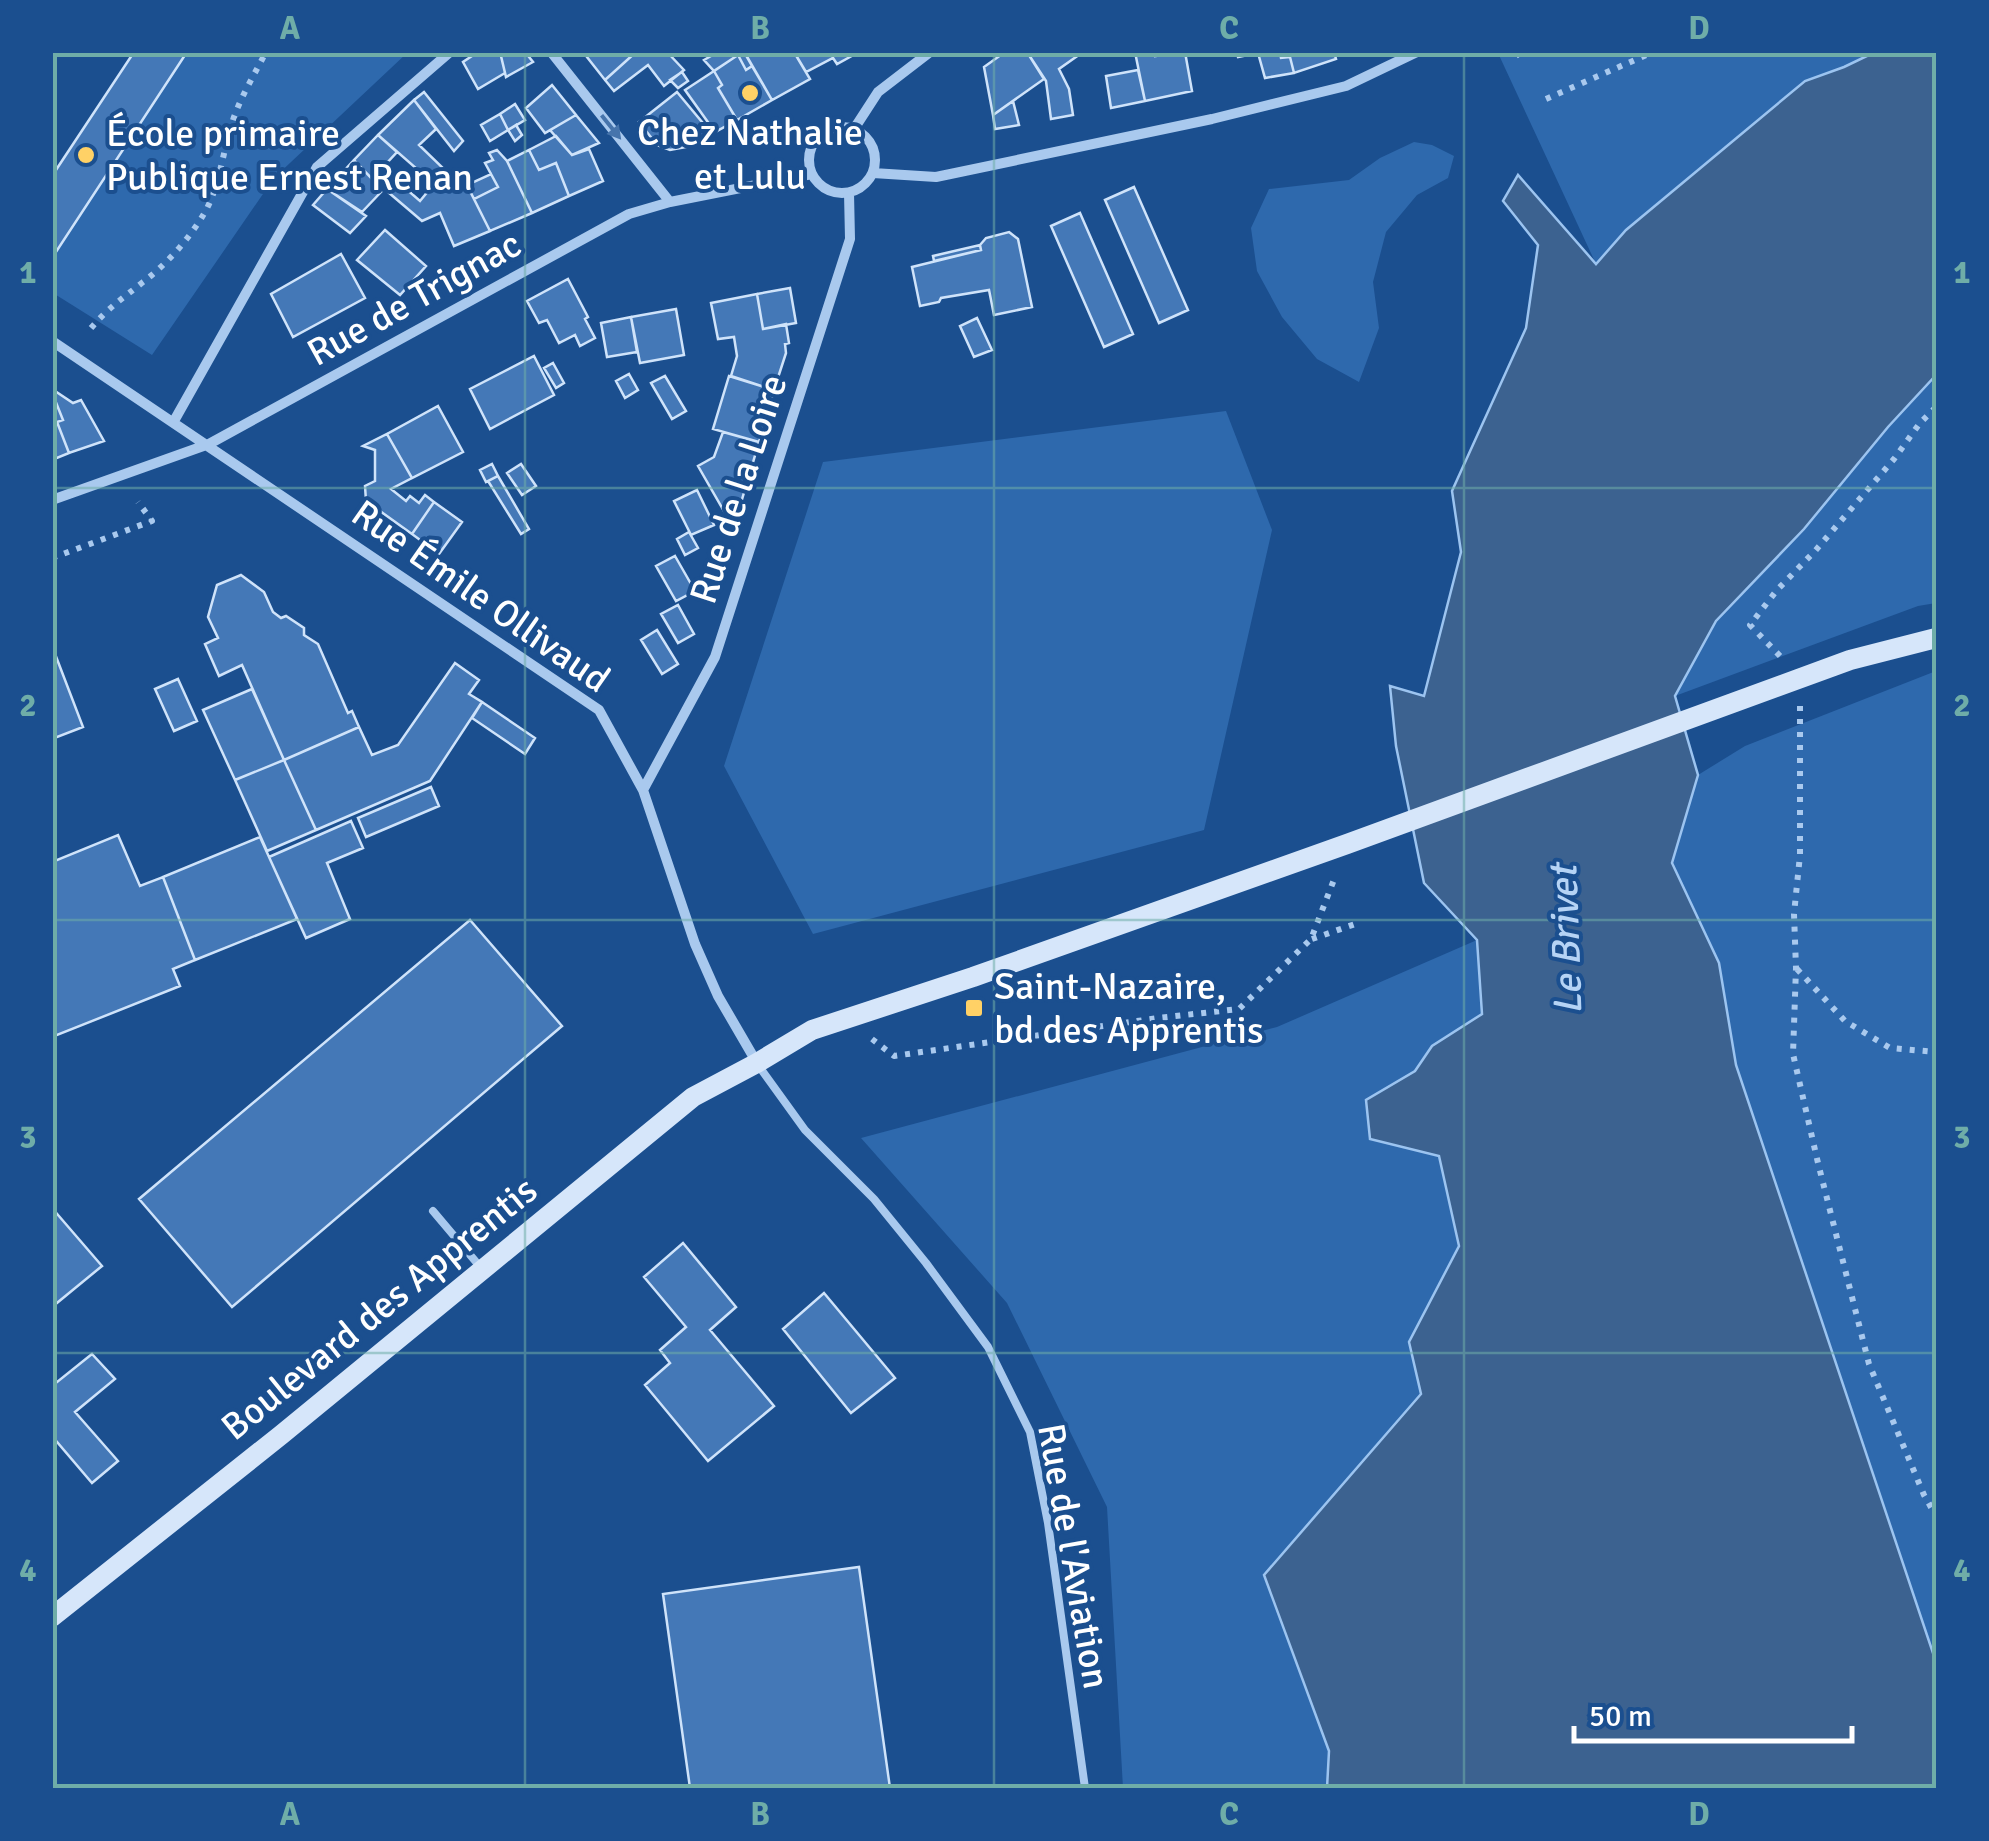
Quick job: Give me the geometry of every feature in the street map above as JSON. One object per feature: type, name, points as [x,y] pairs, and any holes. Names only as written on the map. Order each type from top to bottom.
[{"type":"main road","name":"Boulevard des Apprentis","points":[[52,1617],[693,1097],[812,1030],[973,978],[1850,660],[1936,638]]},
{"type":"street","points":[[174,421],[316,167],[450,52]]},
{"type":"street","points":[[551,52],[670,202]]},
{"type":"street","points":[[854,129],[878,92],[930,52]]},
{"type":"street","points":[[873,173],[936,177],[1212,119],[1346,86],[1417,52]]},
{"type":"street","points":[[832,129],[854,129],[870,142],[876,162],[873,173],[864,186],[850,193],[828,190],[812,174],[810,152],[814,142],[832,129]]},
{"type":"street","name":"Rue de Trignac","points":[[52,500],[209,444],[629,214],[812,174]]},
{"type":"street","name":"Rue de la Loire","points":[[643,790],[715,657],[850,239],[850,193]]},
{"type":"street","name":"Rue Émile Ollivaud","points":[[52,340],[599,710],[643,790],[695,944],[718,996],[757,1063]]},
{"type":"lane","name":"Rue de l'Aviation","points":[[757,1063],[805,1130],[874,1199],[947,1291],[988,1348],[1030,1432],[1048,1523],[1085,1788]]},
{"type":"lane","points":[[433,1212],[482,1270]]},
{"type":"path","points":[[91,328],[106,310],[146,281],[178,248],[206,210],[230,128],[266,52]]},
{"type":"path","points":[[1546,99],[1654,52]]},
{"type":"path","points":[[1936,407],[1750,624],[1791,681],[1800,855],[1794,914],[1793,1054],[1869,1364],[1936,1516]]},
{"type":"path","points":[[52,558],[152,522],[138,502]]},
{"type":"path","points":[[848,1019],[894,1056],[1239,1009],[1311,939],[1347,844]]},
{"type":"path","points":[[1311,939],[1358,923]]},
{"type":"path","points":[[1796,968],[1845,1021],[1890,1048],[1936,1052]]},
{"type":"shaded area","points":[[186,53],[407,53],[274,178],[152,355],[53,293],[52,258]]},
{"type":"shaded area","points":[[1498,53],[1873,53],[1805,81],[1626,230],[1596,264]]},
{"type":"shaded area","points":[[1414,142],[1432,145],[1454,156],[1448,178],[1417,195],[1386,232],[1373,282],[1379,328],[1359,382],[1317,359],[1282,317],[1257,271],[1251,228],[1269,189],[1349,180],[1380,158]]},
{"type":"shaded area","points":[[1936,375],[1936,603],[1918,606],[1675,696],[1716,621],[1804,529]]},
{"type":"shaded area","points":[[1226,411],[1272,530],[1204,830],[813,934],[724,766],[823,462]]},
{"type":"shaded area","points":[[1936,671],[1936,1662],[1736,1065],[1719,963],[1672,863],[1698,775],[1745,746]]},
{"type":"shaded area","points":[[1477,940],[1482,1015],[1432,1046],[1762,1788],[1123,1788],[1107,1507],[1007,1303],[861,1138],[1277,1027]]},
{"type":"water","name":"Le Brivet","points":[[1873,53],[1936,53],[1936,375],[1804,529],[1716,621],[1675,696],[1698,775],[1672,863],[1719,963],[1736,1065],[1936,1662],[1936,1788],[1327,1788],[1329,1751],[1264,1575],[1421,1394],[1409,1342],[1459,1246],[1439,1156],[1370,1139],[1366,1100],[1415,1071],[1432,1046],[1482,1014],[1477,940],[1424,883],[1396,746],[1390,686],[1424,696],[1461,552],[1452,491],[1526,328],[1538,245],[1503,201],[1518,175],[1596,264],[1626,230],[1805,81]]},
{"type":"building","name":"École primaire Publique Ernest Renan","points":[[134,52],[187,52],[52,258],[52,176]]},
{"type":"building","points":[[478,52],[500,52],[505,73],[478,89],[463,62]]},
{"type":"building","points":[[525,52],[533,62],[506,77],[501,56]]},
{"type":"building","points":[[583,52],[636,52],[605,80]]},
{"type":"building","points":[[636,52],[667,52],[684,70],[664,86],[648,65],[614,91],[605,80]]},
{"type":"building","points":[[718,52],[744,52],[752,66],[746,70],[738,55],[714,71],[704,60]]},
{"type":"building","points":[[794,52],[859,52],[837,64],[833,58],[806,72]]},
{"type":"building","points":[[794,52],[810,79],[772,100],[745,53]]},
{"type":"building","points":[[1005,52],[1027,52],[1044,79],[993,115],[984,67]]},
{"type":"building","points":[[1027,52],[1083,52],[1059,69],[1069,89],[1073,115],[1051,119],[1046,81]]},
{"type":"building","points":[[1135,52],[1154,52],[1155,56],[1185,52],[1192,91],[1145,101]]},
{"type":"building","points":[[1236,52],[1280,52],[1281,58],[1290,57],[1294,73],[1265,78],[1258,53],[1238,57]]},
{"type":"building","points":[[1280,52],[1334,52],[1336,59],[1294,73],[1290,57],[1281,58]]},
{"type":"building","points":[[738,55],[746,70],[752,66],[772,100],[737,120],[718,88],[722,85],[714,71]]},
{"type":"building","points":[[1138,70],[1145,101],[1111,108],[1106,76]]},
{"type":"building","points":[[714,71],[722,85],[718,88],[737,120],[715,132],[685,90]]},
{"type":"building","points":[[682,72],[688,81],[678,88],[670,80]]},
{"type":"building","points":[[552,85],[576,115],[545,133],[526,108]]},
{"type":"building","points":[[424,92],[463,141],[454,151],[414,100]]},
{"type":"building","points":[[677,92],[712,134],[691,146],[670,150],[657,145],[639,122]]},
{"type":"building","points":[[414,100],[436,129],[419,145],[445,170],[434,184],[378,135]]},
{"type":"building","points":[[1013,101],[1019,125],[995,129],[993,115]]},
{"type":"building","points":[[515,104],[525,120],[508,130],[500,114]]},
{"type":"building","points":[[500,114],[508,130],[490,141],[481,125]]},
{"type":"building","points":[[576,115],[599,143],[572,155],[550,130]]},
{"type":"building","points":[[516,125],[522,135],[515,141],[508,130]]},
{"type":"building","points":[[378,135],[397,152],[372,179],[354,160]]},
{"type":"building","points":[[556,136],[572,155],[589,149],[603,181],[569,196],[556,163],[539,170],[529,150]]},
{"type":"building","points":[[497,150],[507,161],[532,213],[490,231],[474,199],[498,187],[485,163],[493,160],[489,153]]},
{"type":"building","points":[[529,150],[539,170],[556,163],[569,196],[532,213],[507,161]]},
{"type":"building","points":[[354,160],[381,192],[362,212],[327,189]]},
{"type":"building","points":[[491,174],[498,187],[474,199],[467,185]]},
{"type":"building","points":[[397,181],[420,201],[434,184],[452,181],[467,185],[490,231],[454,246],[440,213],[422,221],[388,192]]},
{"type":"building","points":[[1134,187],[1188,310],[1159,323],[1105,200]]},
{"type":"building","points":[[327,189],[366,216],[350,233],[313,205]]},
{"type":"building","points":[[1080,213],[1133,334],[1104,347],[1051,226]]},
{"type":"building","points":[[385,230],[426,266],[400,295],[357,260]]},
{"type":"building","points":[[1009,232],[1018,239],[1032,307],[994,315],[989,290],[941,298],[939,302],[920,306],[912,267],[981,250],[986,238]]},
{"type":"building","points":[[980,245],[981,250],[934,261],[933,256]]},
{"type":"building","points":[[341,254],[365,298],[293,337],[271,294]]},
{"type":"building","points":[[568,279],[595,338],[580,346],[575,335],[559,343],[547,320],[539,323],[527,301]]},
{"type":"building","points":[[790,288],[796,323],[763,329],[757,294]]},
{"type":"building","points":[[757,294],[763,329],[786,324],[789,343],[785,344],[786,353],[774,390],[731,376],[737,356],[734,337],[718,339],[711,303]]},
{"type":"building","points":[[676,309],[684,355],[640,363],[631,317]]},
{"type":"building","points":[[631,317],[637,352],[607,357],[601,323]]},
{"type":"building","points":[[977,318],[992,350],[974,357],[960,326]]},
{"type":"building","points":[[534,356],[554,395],[490,429],[470,389]]},
{"type":"building","points":[[553,363],[564,383],[556,388],[544,368]]},
{"type":"building","points":[[629,374],[638,390],[625,398],[616,381]]},
{"type":"building","points":[[665,376],[686,411],[672,419],[651,383]]},
{"type":"building","points":[[729,376],[774,390],[759,442],[713,429]]},
{"type":"building","points":[[52,389],[73,403],[81,400],[104,441],[69,453],[57,422],[63,420],[55,400],[52,401]]},
{"type":"building","points":[[55,400],[63,420],[57,422],[69,453],[52,460],[52,401]]},
{"type":"building","points":[[438,406],[463,452],[412,478],[387,434]]},
{"type":"building","points":[[723,432],[759,442],[740,506],[725,513],[698,466],[714,457]]},
{"type":"building","points":[[387,434],[412,478],[391,489],[406,501],[410,496],[419,503],[425,495],[434,502],[412,534],[366,501],[365,486],[375,481],[375,450],[363,446]]},
{"type":"building","points":[[492,464],[498,476],[486,482],[480,470]]},
{"type":"building","points":[[521,464],[536,486],[522,495],[507,473]]},
{"type":"building","points":[[498,476],[529,529],[521,534],[488,481]]},
{"type":"building","points":[[697,490],[714,525],[691,535],[674,501]]},
{"type":"building","points":[[434,502],[462,522],[439,554],[412,534]]},
{"type":"building","points":[[689,532],[698,548],[685,555],[677,539]]},
{"type":"building","points":[[675,556],[695,591],[676,601],[656,566]]},
{"type":"building","points":[[241,575],[264,592],[273,612],[304,628],[304,635],[318,644],[348,713],[352,711],[359,727],[284,760],[242,665],[219,676],[205,644],[218,638],[208,617],[217,585]]},
{"type":"building","points":[[678,605],[694,634],[678,643],[661,614]]},
{"type":"building","points":[[657,630],[678,664],[662,674],[641,640]]},
{"type":"building","points":[[52,646],[83,727],[52,739]]},
{"type":"building","points":[[455,663],[479,680],[469,694],[482,702],[430,781],[316,830],[284,760],[359,727],[372,755],[398,745]]},
{"type":"building","points":[[178,679],[197,721],[174,731],[155,689]]},
{"type":"building","points":[[252,689],[284,760],[235,780],[203,710]]},
{"type":"building","points":[[482,702],[535,738],[525,754],[472,718]]},
{"type":"building","points":[[284,760],[316,830],[267,851],[235,780]]},
{"type":"building","points":[[431,787],[439,806],[366,837],[358,818]]},
{"type":"building","points":[[351,821],[363,848],[327,863],[350,919],[306,938],[269,857]]},
{"type":"building","points":[[118,835],[140,886],[163,877],[195,960],[173,969],[180,986],[52,1037],[52,862]]},
{"type":"building","points":[[260,837],[297,919],[195,960],[163,877]]},
{"type":"building","points":[[470,920],[562,1026],[232,1307],[139,1199]]},
{"type":"building","points":[[52,1208],[102,1266],[52,1307]]},
{"type":"building","points":[[683,1243],[736,1307],[710,1330],[774,1406],[708,1461],[645,1385],[670,1363],[660,1350],[686,1327],[644,1277]]},
{"type":"building","points":[[824,1293],[895,1378],[851,1413],[783,1329]]},
{"type":"building","points":[[92,1354],[115,1379],[75,1412],[118,1461],[92,1483],[52,1436],[52,1386]]},
{"type":"building","points":[[859,1567],[890,1788],[690,1788],[663,1594]]},
{"type":"place","name":"Chez Nathalie et Lulu","points":[[750,93]]},
{"type":"place","name":"École primaire Publique Ernest Renan","points":[[86,155]]},
{"type":"place","name":"Saint-Nazaire, bd des Apprentis","points":[[974,1008]]}]
